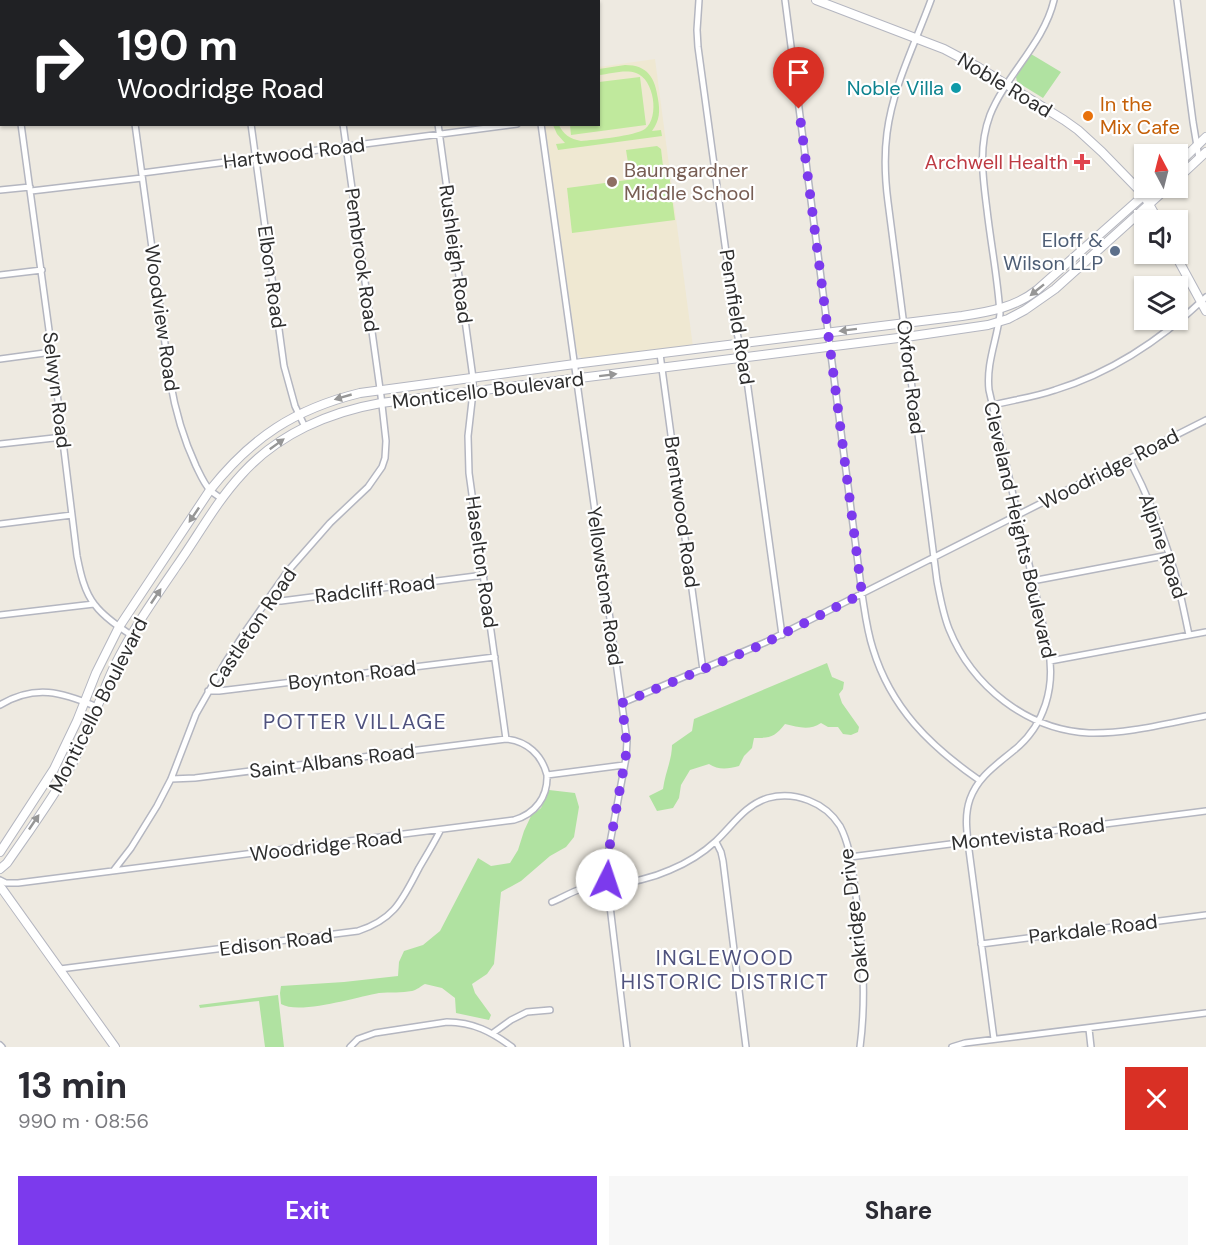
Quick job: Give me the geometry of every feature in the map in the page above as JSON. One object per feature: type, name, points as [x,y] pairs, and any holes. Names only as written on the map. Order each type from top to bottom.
[{"type":"main road","name":"Noble Road","points":[[816,0],[962,58],[1078,130],[1134,186]]},
{"type":"main road","points":[[1188,155],[1206,137]]},
{"type":"main road","points":[[1188,168],[1206,152]]},
{"type":"main road","name":"Monticello Boulevard","points":[[0,852],[54,769],[119,627],[210,490],[239,456],[279,425],[335,399],[360,393],[380,396],[473,385],[576,378],[976,328],[1032,294],[1140,198]]},
{"type":"main road","name":"Noble Road","points":[[1145,198],[1152,210]]},
{"type":"main road","name":"Monticello Boulevard","points":[[0,869],[7,863],[72,764],[115,665],[156,595],[241,475],[259,457],[282,440],[380,396],[473,385],[574,364],[962,316],[1020,313],[1042,299],[1156,198]]},
{"type":"main road","points":[[1112,223],[1119,231]]},
{"type":"main road","points":[[1181,264],[1203,299],[1206,312]]},
{"type":"main road","points":[[0,886],[115,1047]]},
{"type":"street","name":"Pennfield Road","points":[[699,0],[698,45],[782,635]]},
{"type":"street","points":[[784,0],[862,594],[873,650],[892,693],[912,722],[933,745],[979,780]]},
{"type":"street","name":"Oxford Road","points":[[931,0],[893,102],[885,153],[886,187],[934,557],[940,597],[951,634],[977,675],[998,696],[1018,711],[1057,728],[1076,732],[1101,733],[1206,716]]},
{"type":"street","name":"Cleveland Heights Boulevard","points":[[994,1039],[968,841],[967,810],[979,780],[1019,746],[1039,721],[1048,697],[1051,680],[1050,661],[989,390],[988,373],[999,315],[982,156],[984,136],[993,109],[1050,14],[1054,0]]},
{"type":"street","points":[[1177,0],[1199,158]]},
{"type":"street","name":"Selwyn Road","points":[[21,126],[81,576],[94,604],[131,635]]},
{"type":"street","name":"Woodview Road","points":[[135,126],[174,404],[188,449],[205,483],[222,499]]},
{"type":"street","name":"Elbon Road","points":[[252,126],[284,366],[298,415],[305,428]]},
{"type":"street","name":"Pembrook Road","points":[[343,126],[380,396]]},
{"type":"street","name":"Rushleigh Road","points":[[438,126],[473,385]]},
{"type":"street","name":"Hartwood Road","points":[[0,190],[30,189],[142,175],[502,126]]},
{"type":"street","name":"Yellowstone Road","points":[[541,126],[627,741],[607,866],[627,1047]]},
{"type":"street","points":[[0,275],[42,270]]},
{"type":"street","points":[[993,405],[1060,389],[1109,369],[1148,345],[1176,324],[1203,299]]},
{"type":"street","points":[[0,359],[52,352]]},
{"type":"street","name":"Brentwood Road","points":[[660,354],[703,670]]},
{"type":"street","name":"Haselton Road","points":[[473,385],[468,459],[506,739]]},
{"type":"street","name":"Castleton Road","points":[[114,870],[131,848],[157,806],[171,779],[196,714],[236,646],[287,572],[330,524],[368,487],[382,467],[386,449],[380,396]]},
{"type":"street","name":"Woodridge Road","points":[[622,703],[782,635],[1206,420]]},
{"type":"street","points":[[0,444],[63,437]]},
{"type":"street","name":"Alpine Road","points":[[1130,459],[1169,555],[1179,587],[1189,635]]},
{"type":"street","points":[[0,524],[72,515]]},
{"type":"street","points":[[1032,581],[1169,555]]},
{"type":"street","name":"Radcliff Road","points":[[267,601],[484,575]]},
{"type":"street","points":[[0,615],[94,604]]},
{"type":"street","points":[[1050,661],[1206,632]]},
{"type":"street","name":"Boynton Road","points":[[208,691],[495,657]]},
{"type":"street","points":[[0,705],[20,695],[41,692],[62,694],[97,707]]},
{"type":"street","points":[[506,739],[521,742],[534,752],[542,762],[547,775],[624,765]]},
{"type":"street","name":"Saint Albans Road","points":[[171,779],[195,778],[506,739]]},
{"type":"street","name":"Woodridge Road","points":[[0,880],[6,883],[18,883],[501,823],[524,817],[535,809],[547,787],[547,775]]},
{"type":"street","name":"Oakridge Drive","points":[[552,902],[579,889],[643,880],[681,865],[716,842],[753,804],[783,796],[794,796],[818,804],[834,818],[844,834],[850,857],[863,968],[864,1022],[860,1047]]},
{"type":"street","name":"Montevista Road","points":[[850,857],[1206,811]]},
{"type":"street","name":"Edison Road","points":[[60,969],[358,931],[370,927],[391,914],[402,901],[440,831]]},
{"type":"street","points":[[716,842],[723,863],[746,1047]]},
{"type":"street","name":"Parkdale Road","points":[[981,944],[1206,915]]},
{"type":"street","points":[[493,1033],[527,1012],[550,1010]]},
{"type":"street","points":[[952,1047],[994,1039],[1206,1013]]},
{"type":"street","points":[[350,1047],[358,1039],[375,1032],[447,1022],[470,1024],[493,1033],[512,1047]]},
{"type":"street","points":[[1089,1029],[1091,1047]]},
{"type":"shaded area","name":"Baumgardner Middle School","points":[[655,59],[693,347],[586,359],[577,353],[545,126],[600,126],[600,67]]},
{"type":"green space","points":[[1031,54],[1061,72],[1043,98],[1017,82],[1016,77]]},
{"type":"green space","points":[[625,65],[639,67],[649,74],[655,85],[659,103],[657,123],[652,131],[661,130],[662,136],[558,150],[556,144],[565,143],[553,126],[560,126],[567,136],[581,141],[633,134],[645,129],[650,123],[653,99],[651,90],[642,77],[627,71],[600,75],[600,69]]},
{"type":"green space","points":[[640,77],[646,125],[571,135],[570,126],[600,126],[600,82]]},
{"type":"green space","points":[[657,146],[661,149],[664,175],[669,174],[675,220],[572,233],[567,188],[635,179],[629,169],[626,150]]},
{"type":"green space","points":[[827,663],[832,677],[844,682],[839,694],[842,703],[859,727],[858,732],[851,735],[843,734],[838,727],[828,727],[821,723],[808,728],[785,724],[772,736],[754,738],[752,748],[744,756],[739,766],[723,768],[709,764],[690,770],[681,785],[679,798],[673,808],[657,811],[649,796],[663,789],[672,745],[692,731],[694,719]]},
{"type":"green space","points":[[549,790],[575,793],[579,807],[574,837],[566,847],[550,856],[521,881],[501,892],[494,964],[487,974],[472,984],[475,993],[491,1015],[489,1020],[456,1013],[455,998],[442,988],[425,984],[412,991],[379,993],[314,1006],[289,1007],[281,1004],[281,986],[398,976],[399,962],[404,951],[423,945],[440,931],[478,858],[491,866],[510,863],[518,850],[531,816],[541,808]]},
{"type":"green space","points":[[278,995],[284,1047],[265,1047],[259,1001],[200,1008],[199,1005]]},
{"type":"place","name":"Noble Villa","points":[[956,88]]},
{"type":"place","name":"In the Mix Cafe","points":[[1088,116]]},
{"type":"place","name":"Archwell Health","points":[[1082,162]]},
{"type":"place","name":"Baumgardner Middle School","points":[[612,182]]},
{"type":"place","name":"Eloff & Wilson LLP","points":[[1115,251]]},
{"type":"district","name":"POTTER VILLAGE","points":[[355,722]]},
{"type":"district","name":"INGLEWOOD HISTORIC DISTRICT","points":[[725,970]]},
{"type":"route","points":[[607,880],[607,861],[627,749],[622,703],[759,646],[862,594],[799,109]]}]
